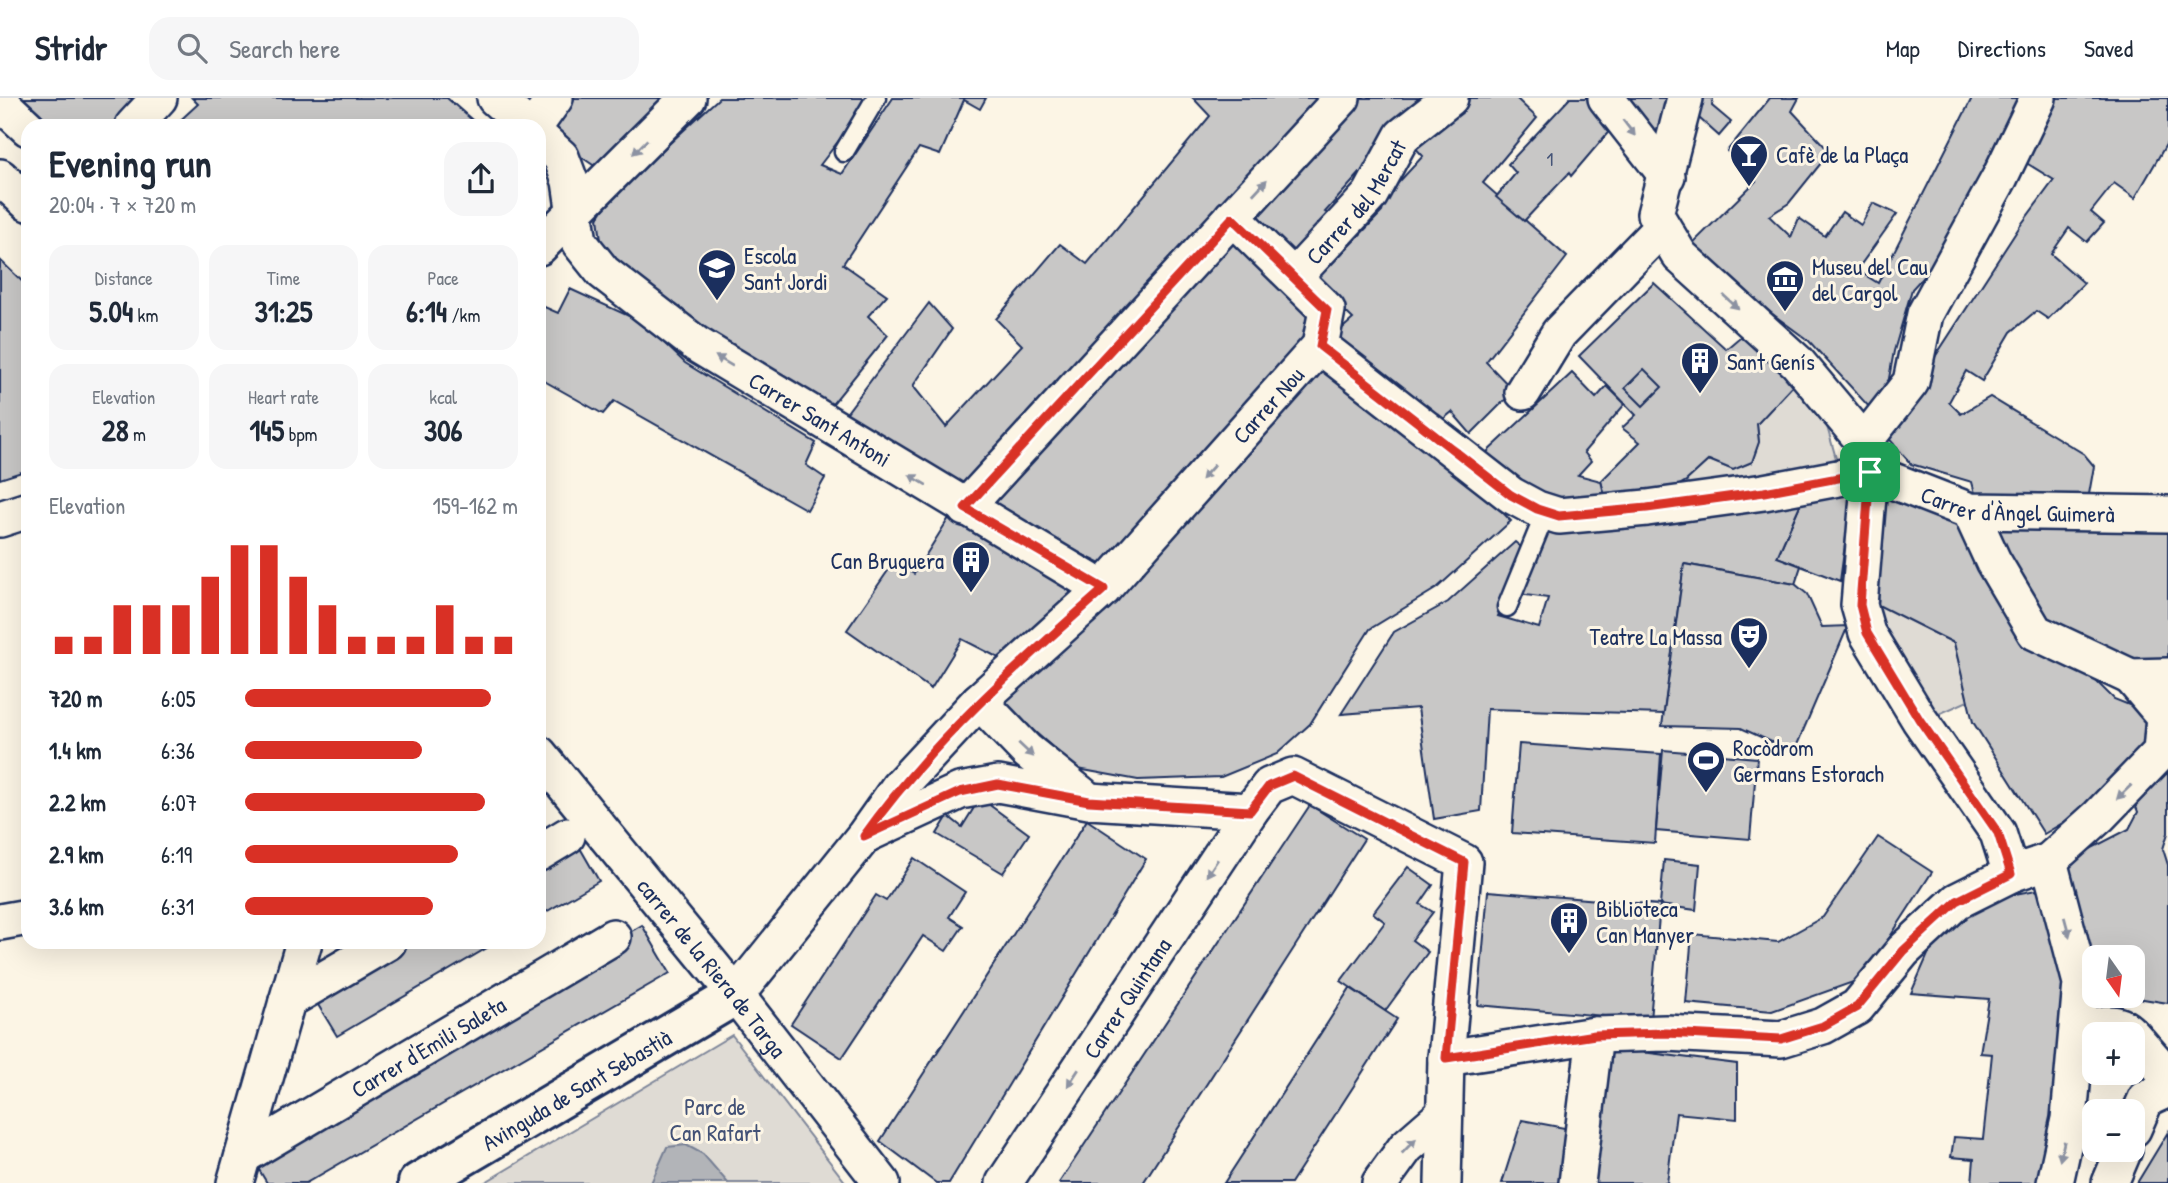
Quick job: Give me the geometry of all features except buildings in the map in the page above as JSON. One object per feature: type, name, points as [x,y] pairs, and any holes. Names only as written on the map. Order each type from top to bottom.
[{"type":"street","points":[[140,119],[159,98]]},
{"type":"street","points":[[495,98],[519,119]]},
{"type":"street","points":[[540,119],[555,98]]},
{"type":"street","points":[[546,240],[688,98]]},
{"type":"street","points":[[965,508],[1342,98]]},
{"type":"street","name":"Carrer del Mercat","points":[[1294,277],[1370,195],[1402,136],[1450,98]]},
{"type":"street","points":[[1606,98],[1659,167]]},
{"type":"street","points":[[2011,874],[1998,833],[1919,719],[1867,633],[1860,605],[1867,457],[1911,382],[1925,314],[2000,177],[2038,98]]},
{"type":"street","points":[[0,102],[21,122]]},
{"type":"street","points":[[1523,392],[1559,332],[1662,226],[1655,214],[1659,167],[1684,104]]},
{"type":"street","name":"Carrer Sant Antoni","points":[[546,144],[561,158],[569,181],[579,243],[603,272],[696,344],[965,508],[1104,589]]},
{"type":"street","points":[[0,177],[21,196]]},
{"type":"street","name":"Carrer Nou","points":[[1104,589],[1320,346],[1327,310],[1232,218]]},
{"type":"street","name":"Carrer d'Àngel Guimerà","points":[[1662,226],[1680,256],[1797,362],[1867,457],[1970,511],[2168,513]]},
{"type":"street","points":[[1320,346],[1511,495],[1559,516],[1647,508],[1764,492],[1867,457]]},
{"type":"street","points":[[1443,1183],[1446,1058],[1595,1035],[1666,1033],[1781,1039],[1823,1026],[1857,1007],[1903,951],[1957,901],[2011,874],[2049,861],[2124,792],[2161,752],[2164,716],[2131,677],[2035,632],[1993,561],[1970,511]]},
{"type":"street","points":[[0,519],[21,512]]},
{"type":"street","points":[[736,995],[864,836],[898,788],[979,701],[1104,589]]},
{"type":"street","points":[[2131,677],[2168,677]]},
{"type":"street","points":[[979,701],[1027,751],[1089,801]]},
{"type":"street","name":"carrer de la Riera de Targa","points":[[546,763],[736,995],[882,1183]]},
{"type":"street","name":"Carrer Quintana","points":[[1004,1183],[1250,811],[1269,786],[1293,776],[1464,862],[1446,1058]]},
{"type":"street","points":[[864,836],[960,792],[998,784],[1089,801],[1250,811]]},
{"type":"street","points":[[2049,861],[2081,983],[2079,1034],[2069,1119],[2055,1183]]},
{"type":"street","points":[[0,922],[21,918]]},
{"type":"street","name":"Carrer d'Emili Saleta","points":[[239,1170],[613,937]]},
{"type":"street","points":[[239,1170],[302,949]]},
{"type":"street","points":[[287,1001],[376,949]]},
{"type":"street","name":"Avinguda de Sant Sebastià","points":[[418,1183],[736,995]]},
{"type":"street","points":[[1577,1183],[1595,1035]]},
{"type":"street","points":[[2145,1050],[2168,1076]]},
{"type":"street","points":[[2145,1101],[2168,1089]]},
{"type":"street","points":[[1380,1183],[1406,1147],[1444,1114]]},
{"type":"street","points":[[2110,1183],[2119,1162]]},
{"type":"lane","points":[[845,152],[876,98]]},
{"type":"lane","points":[[1507,607],[1546,512]]},
{"type":"green space","points":[[1797,381],[1826,423],[1839,469],[1696,493],[1686,481],[1709,460],[1733,470],[1752,462],[1759,442],[1757,424]]},
{"type":"green space","points":[[1878,605],[1954,643],[1968,701],[1930,718],[1879,627]]},
{"type":"green space","name":"Parc de Can Rafart","points":[[732,1035],[846,1183],[484,1183]]},
{"type":"shaded area","points":[[686,1145],[703,1154],[728,1183],[651,1183],[667,1147]]},
{"type":"place","name":"Cafè de la Plaça","points":[[1749,188]]},
{"type":"place","name":"Escola Sant Jordi","points":[[717,302]]},
{"type":"place","name":"Museu del Cau del Cargol","points":[[1785,313]]},
{"type":"place","name":"Sant Genís","points":[[1700,395]]},
{"type":"place","name":"Can Bruguera","points":[[971,594]]},
{"type":"place","name":"Teatre La Massa","points":[[1749,670]]},
{"type":"place","name":"Rocòdrom Germans Estorach","points":[[1706,794]]},
{"type":"place","name":"Biblioteca Can Manyer","points":[[1569,955]]},
{"type":"route","points":[[1232,218],[1327,310],[1320,346],[1511,495],[1537,509],[1559,516],[1647,508],[1764,492],[1870,472],[1860,605],[1867,633],[1919,719],[1998,833],[2011,874],[1957,901],[1903,951],[1857,1007],[1823,1026],[1781,1039],[1666,1033],[1595,1035],[1446,1058],[1464,862],[1293,776],[1269,786],[1250,811],[1089,801],[1062,797],[1033,788],[998,784],[960,792],[864,836],[898,788],[979,701],[1104,589],[965,508],[1232,218]]}]
